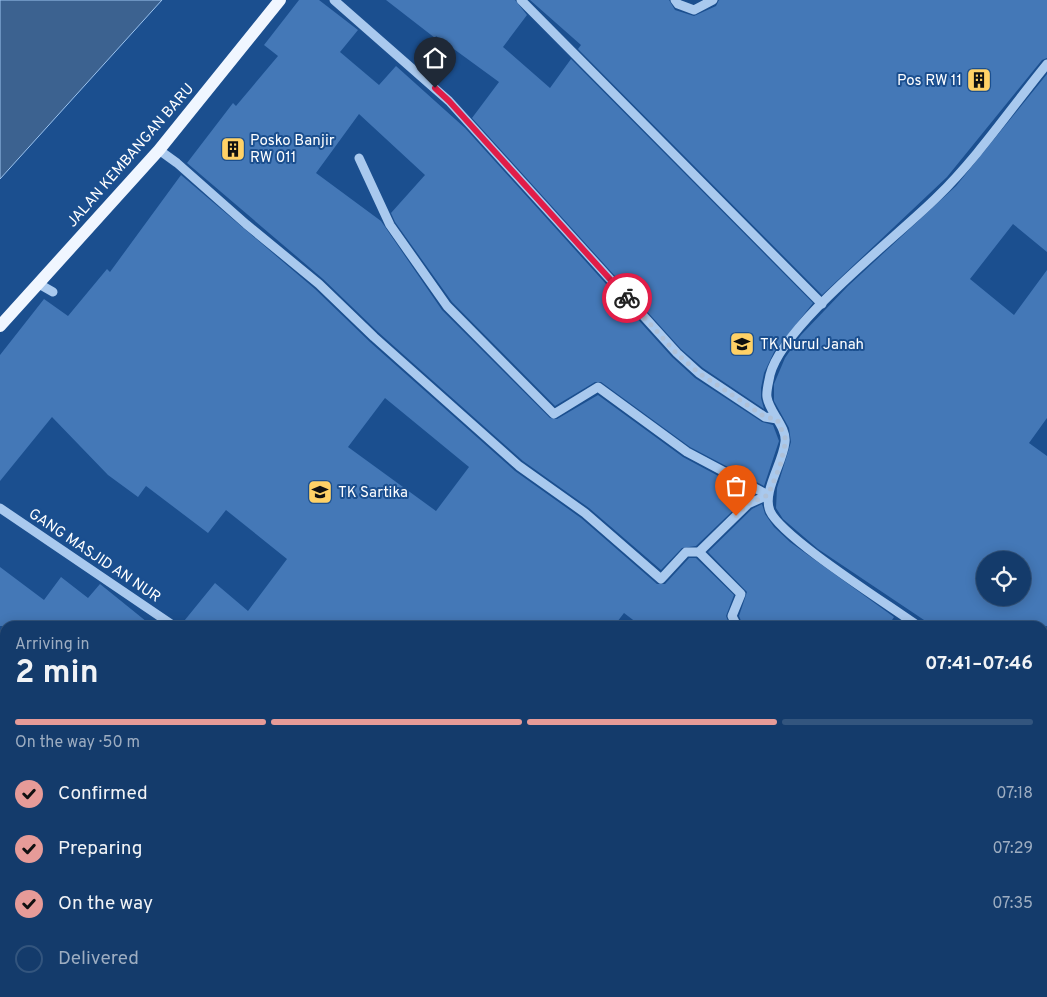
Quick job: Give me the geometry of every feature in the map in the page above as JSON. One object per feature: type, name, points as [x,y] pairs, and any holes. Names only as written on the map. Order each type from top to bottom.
[{"type":"main road","name":"JALAN KEMBANGAN BARU","points":[[0,326],[159,150],[280,0]]},
{"type":"street","points":[[334,0],[449,101],[677,354],[699,373],[765,417],[777,419]]},
{"type":"street","points":[[521,0],[822,304]]},
{"type":"street","points":[[675,0],[678,4],[694,10],[713,0]]},
{"type":"street","points":[[911,621],[786,530],[770,511],[768,495],[780,466],[786,440],[767,398],[770,373],[787,343],[822,304],[938,197],[1047,64]]},
{"type":"street","points":[[159,150],[177,162],[319,284],[374,337],[519,466],[586,513],[662,579],[686,552],[699,552],[748,504],[768,495]]},
{"type":"street","points":[[359,158],[390,225],[447,306],[554,414],[598,387],[687,452],[768,495]]},
{"type":"street","points":[[39,284],[53,292]]},
{"type":"street","name":"GANG MASJID AN NUR","points":[[0,508],[167,621]]},
{"type":"street","points":[[699,552],[741,594],[732,616],[734,621]]},
{"type":"shaded area","points":[[0,0],[162,0],[0,179]]},
{"type":"building","points":[[299,0],[319,0],[358,30],[340,52],[379,85],[396,66],[465,128],[672,357],[695,378],[762,422],[773,425],[779,441],[764,486],[690,447],[601,382],[595,382],[555,406],[452,302],[395,222],[391,213],[425,175],[359,114],[316,173],[381,221],[442,310],[550,418],[557,419],[598,395],[683,457],[754,495],[744,500],[696,546],[682,548],[661,570],[589,508],[523,461],[378,332],[323,279],[187,163],[233,103],[236,106],[278,56],[264,45]]},
{"type":"building","points":[[386,0],[515,0],[527,15],[503,47],[550,88],[571,59],[813,303],[774,352],[764,373],[761,398],[764,409],[703,368],[681,349],[472,118],[499,82],[436,36],[435,38]]},
{"type":"building","points":[[530,0],[669,0],[675,10],[694,16],[716,6],[719,0],[1047,0],[1047,58],[1042,60],[947,177],[822,295],[578,49],[581,45]]},
{"type":"building","points":[[1047,74],[1047,252],[1013,224],[970,279],[1014,315],[1047,270],[1047,418],[1029,443],[1047,456],[1047,621],[926,621],[818,549],[783,519],[776,508],[777,488],[791,442],[789,428],[774,401],[774,384],[785,358],[801,335],[848,286],[956,186]]},
{"type":"building","points":[[181,175],[315,289],[370,342],[515,471],[581,518],[657,584],[665,584],[689,558],[696,558],[734,595],[726,616],[728,621],[634,621],[624,613],[618,621],[184,621],[215,583],[248,611],[287,559],[226,510],[208,533],[146,486],[138,497],[108,475],[52,417],[0,481],[0,355],[44,299],[68,316],[107,269],[110,272]],"holes":[[[385,398],[469,467],[436,511],[348,447]]]},
{"type":"building","points":[[762,504],[765,514],[774,527],[790,542],[894,617],[891,621],[741,621],[739,616],[747,592],[708,552],[752,509]]},
{"type":"building","points":[[0,567],[44,600],[61,577],[88,598],[100,584],[146,621],[0,621]]},
{"type":"way so far","points":[[627,298],[677,354],[699,373],[765,417],[777,419],[786,440],[780,466],[768,495],[748,504],[736,516]]},
{"type":"place","name":"Pos RW 11","points":[[979,80]]},
{"type":"place","name":"Posko Banjir RW 011","points":[[233,149]]},
{"type":"place","name":"TK Nurul Janah","points":[[742,344]]},
{"type":"place","name":"TK Sartika","points":[[320,492]]},
{"type":"route","points":[[435,88],[449,101],[627,298]]}]
